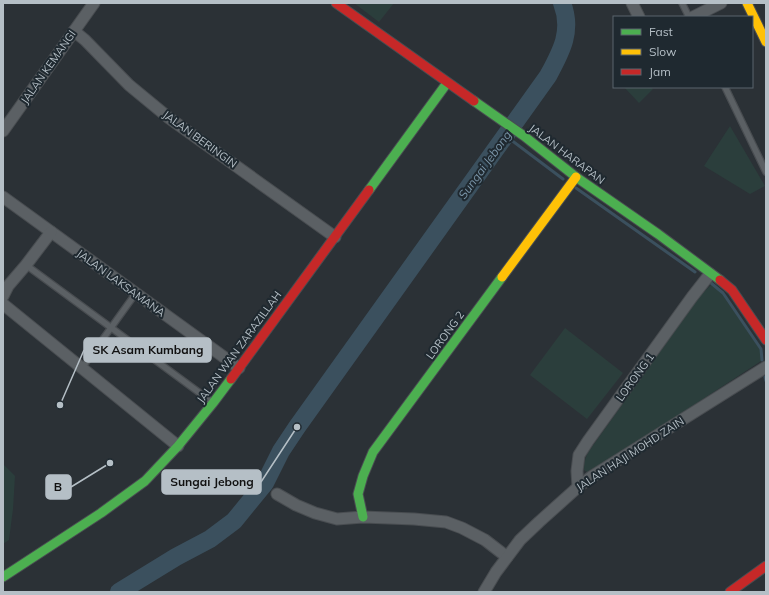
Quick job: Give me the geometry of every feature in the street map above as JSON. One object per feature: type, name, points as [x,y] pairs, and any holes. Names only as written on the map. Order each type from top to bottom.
[{"type":"street","name":"JALAN KEMANGI","points":[[3,130],[94,3]]},
{"type":"street","name":"JALAN HARAPAN","points":[[336,3],[447,83],[524,136],[576,177],[658,234],[732,290],[766,340]]},
{"type":"street","points":[[632,3],[638,16]]},
{"type":"street","points":[[695,16],[721,3]]},
{"type":"street","points":[[747,3],[766,42]]},
{"type":"street","name":"JALAN BERINGIN","points":[[74,31],[129,84],[169,118],[334,237]]},
{"type":"street","name":"JALAN WAN ZARAZILLAH","points":[[3,577],[101,513],[156,471],[213,403],[447,83]]},
{"type":"street","name":"LORONG 2","points":[[363,517],[358,494],[363,476],[373,452],[576,177]]},
{"type":"street","name":"JALAN LAKSAMANA","points":[[3,197],[239,368]]},
{"type":"street","points":[[3,296],[8,286],[51,232]]},
{"type":"street","name":"LORONG 1","points":[[578,487],[576,472],[579,455],[710,274]]},
{"type":"street","points":[[3,304],[178,446]]},
{"type":"street","name":"JALAN HAJI MOHD ZAIN","points":[[484,592],[496,572],[520,540],[578,487],[591,477],[766,367]]},
{"type":"street","points":[[277,494],[296,505],[315,513],[337,519],[363,517],[446,522],[462,528],[485,540],[507,557]]},
{"type":"street","points":[[730,592],[766,566]]},
{"type":"lane","points":[[682,3],[688,16]]},
{"type":"lane","points":[[724,88],[766,172]]},
{"type":"lane","points":[[26,265],[213,403]]},
{"type":"lane","points":[[82,368],[136,293]]},
{"type":"green space","points":[[354,3],[394,3],[379,22]]},
{"type":"green space","points":[[625,88],[653,89],[639,103]]},
{"type":"green space","points":[[730,126],[765,186],[750,194],[704,166]]},
{"type":"green space","points":[[712,284],[722,294],[760,349],[761,361],[592,472],[587,472],[584,470],[585,460],[589,451],[700,296]]},
{"type":"green space","points":[[565,328],[623,373],[587,419],[530,375]]},
{"type":"green space","points":[[3,464],[15,476],[9,540],[3,544]]},
{"type":"waterway","name":"Sungai Jebong","points":[[119,592],[176,557],[210,539],[234,521],[265,483],[281,451],[297,427],[548,76],[561,50],[566,32],[565,13],[562,3]]},
{"type":"waterway","points":[[506,136],[563,179]]},
{"type":"waterway","points":[[576,188],[695,272]]},
{"type":"waterway","points":[[711,283],[723,293],[761,349],[762,360]]},
{"type":"waterway","points":[[765,377],[766,381]]},
{"type":"traffic: fast","points":[[369,190],[447,83]]},
{"type":"traffic: fast","points":[[474,101],[524,136],[576,177],[658,234],[720,280]]},
{"type":"traffic: fast","points":[[363,517],[358,494],[363,476],[373,452],[502,277]]},
{"type":"traffic: fast","points":[[3,577],[101,513],[145,481],[178,446],[231,379]]},
{"type":"traffic: slow","points":[[747,3],[766,42]]},
{"type":"traffic: slow","points":[[502,277],[576,177]]},
{"type":"traffic: jam","points":[[336,3],[474,101]]},
{"type":"traffic: jam","points":[[231,379],[369,190]]},
{"type":"traffic: jam","points":[[720,280],[732,290],[766,340]]},
{"type":"traffic: jam","points":[[730,592],[766,566]]},
{"type":"place","name":"SK Asam Kumbang","points":[[60,405]]},
{"type":"place","name":"Sungai Jebong","points":[[297,427]]},
{"type":"place","name":"B","points":[[110,463]]}]
